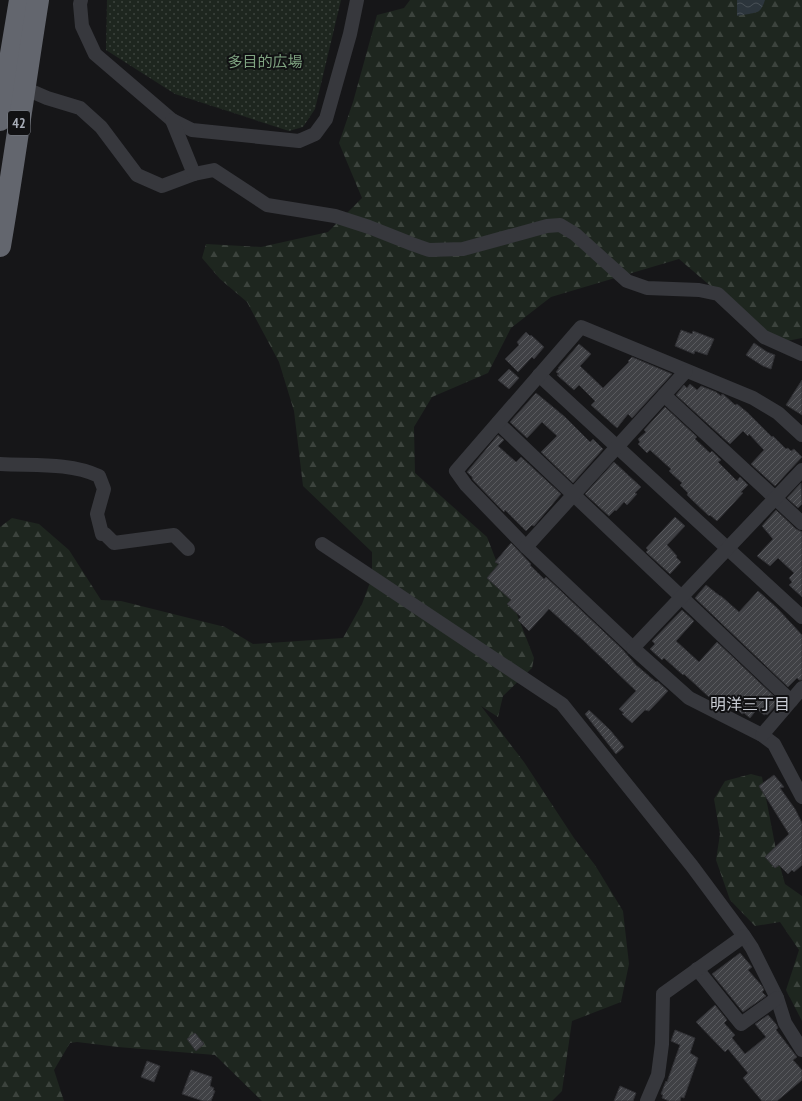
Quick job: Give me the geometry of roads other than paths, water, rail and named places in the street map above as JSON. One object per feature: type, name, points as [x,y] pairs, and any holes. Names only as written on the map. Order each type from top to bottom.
[{"type":"highway","name":"42","points":[[0,246],[12,178],[10,87],[20,0]]},
{"type":"highway","name":"42","points":[[0,120],[38,0]]},
{"type":"street","points":[[81,0],[82,26],[95,54],[172,120],[192,130],[299,141],[315,134],[326,119],[350,34],[357,0]]},
{"type":"street","points":[[10,87],[80,108],[101,127],[137,175],[162,186],[194,174],[214,170],[267,205],[335,216],[369,227],[429,250],[463,249],[547,226],[560,226],[575,234],[627,281],[647,288],[699,290],[718,294],[764,337],[802,354]]},
{"type":"street","points":[[172,120],[194,174]]},
{"type":"street","points":[[801,793],[774,744],[762,735],[690,698],[633,648],[526,547],[466,486],[456,471],[581,327],[753,398],[778,413],[802,435]]},
{"type":"street","points":[[526,547],[686,371]]},
{"type":"street","points":[[539,375],[802,617]]},
{"type":"street","points":[[664,395],[802,523]]},
{"type":"street","points":[[498,423],[791,700]]},
{"type":"street","points":[[0,464],[70,467],[88,471],[98,476],[104,489],[97,514],[102,534],[114,543],[174,535],[188,549]]},
{"type":"street","points":[[633,648],[802,470]]},
{"type":"street","points":[[322,544],[562,704],[692,866],[744,936],[752,948],[777,998],[785,1023],[802,1050]]},
{"type":"street","points":[[762,735],[802,688]]},
{"type":"street","points":[[646,1101],[658,1075],[662,1044],[663,994],[744,936]]},
{"type":"street","points":[[697,970],[742,1024],[777,998]]},
{"type":"water","points":[[737,0],[765,0],[758,12],[737,16]]},
{"type":"district","name":"明洋三丁目","points":[[750,704]]},
{"type":"park label","name":"多目的広場","points":[[265,61]]}]
